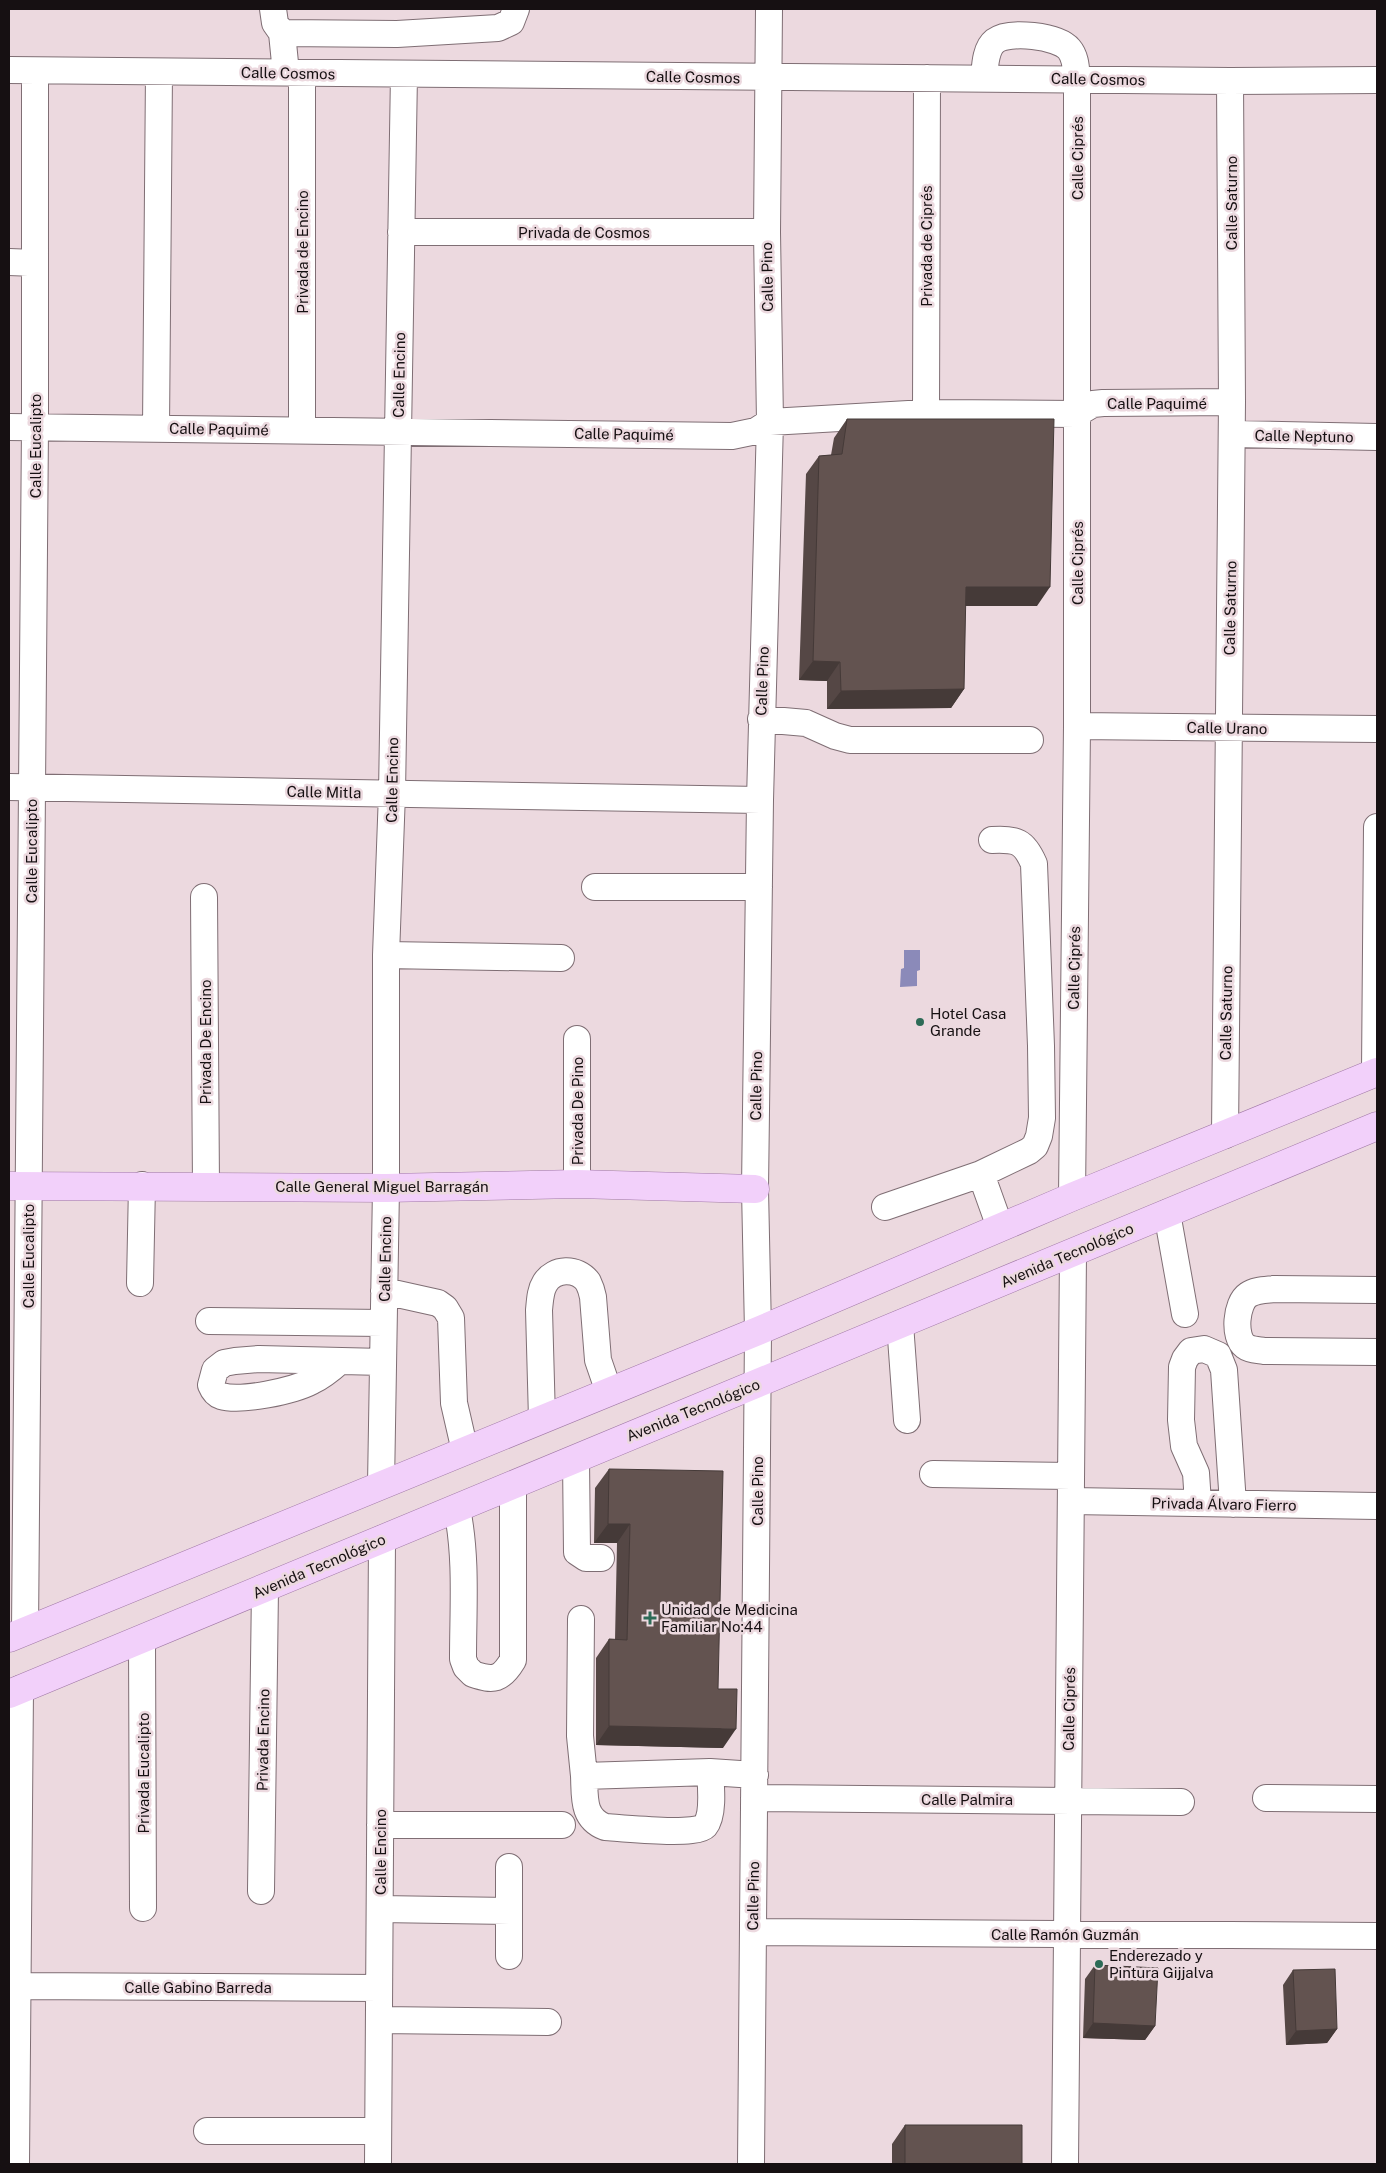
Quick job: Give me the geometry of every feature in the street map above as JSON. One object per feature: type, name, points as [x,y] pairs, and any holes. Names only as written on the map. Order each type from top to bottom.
[{"type":"main road","points":[[17,1634],[758,1331],[1000,1227],[1376,1072]]},
{"type":"main road","name":"Avenida Tecnológico","points":[[14,1692],[1377,1126]]},
{"type":"main road","name":"Calle General Miguel Barragán","points":[[19,1186],[142,1185],[386,1188],[577,1184],[755,1190]]},
{"type":"street","name":"Privada de Encino","points":[[273,9],[275,23],[282,33],[294,73],[302,430]]},
{"type":"street","points":[[282,33],[397,34],[498,28],[511,22],[516,9]]},
{"type":"street","name":"Calle Pino","points":[[751,2164],[758,1384],[755,1190],[761,719],[770,422],[766,232],[769,9]]},
{"type":"street","name":"Calle Ciprés","points":[[984,78],[987,54],[995,42],[1009,36],[1022,36],[1043,38],[1065,44],[1071,51],[1077,79],[1077,726],[1072,1197]]},
{"type":"street","name":"Calle Cosmos","points":[[9,70],[1230,81],[1377,80]]},
{"type":"street","name":"Calle Eucalipto","points":[[17,1634],[20,787],[35,427],[36,70]]},
{"type":"street","points":[[156,428],[159,72]]},
{"type":"street","name":"Calle Encino","points":[[381,1485],[386,1188],[386,955],[392,793],[404,74]]},
{"type":"street","name":"Privada de Ciprés","points":[[926,413],[927,78]]},
{"type":"street","name":"Calle Saturno","points":[[1225,1135],[1232,434],[1230,81]]},
{"type":"street","name":"Privada de Cosmos","points":[[402,232],[766,232]]},
{"type":"street","points":[[9,262],[35,263]]},
{"type":"street","name":"Calle Paquimé","points":[[9,427],[732,436],[756,431],[770,422],[926,413],[1076,414],[1093,404],[1103,403],[1232,402]]},
{"type":"street","name":"Calle Neptuno","points":[[1232,434],[1377,437]]},
{"type":"street","points":[[761,719],[806,723],[835,736],[850,740],[1030,740]]},
{"type":"street","name":"Calle Urano","points":[[1077,726],[1377,729]]},
{"type":"street","name":"Calle Mitla","points":[[20,787],[760,800]]},
{"type":"street","points":[[1376,1072],[1377,827]]},
{"type":"street","points":[[884,1207],[980,1174],[1029,1151],[1035,1146],[1039,1136],[1042,1118],[1041,1046],[1034,864],[1028,851],[1021,843],[1008,839],[992,840]]},
{"type":"street","points":[[595,887],[759,887]]},
{"type":"street","name":"Privada De Encino","points":[[204,897],[206,1187]]},
{"type":"street","points":[[386,955],[561,958]]},
{"type":"street","name":"Privada De Pino","points":[[577,1039],[577,1184]]},
{"type":"street","points":[[980,1174],[1000,1227]]},
{"type":"street","points":[[140,1282],[142,1185]]},
{"type":"street","points":[[1167,1213],[1185,1314]]},
{"type":"street","name":"Calle Ciprés","points":[[1064,2164],[1073,1253]]},
{"type":"street","points":[[542,1419],[539,1310],[541,1294],[545,1283],[557,1273],[571,1271],[580,1275],[588,1282],[594,1296],[598,1360],[609,1392]]},
{"type":"street","points":[[1377,1290],[1259,1290],[1247,1296],[1240,1307],[1238,1317],[1240,1337],[1246,1346],[1251,1349],[1264,1351],[1377,1352]]},
{"type":"street","points":[[384,1291],[438,1303],[445,1308],[451,1318],[454,1403],[465,1451]]},
{"type":"street","points":[[209,1321],[383,1323]]},
{"type":"street","points":[[900,1324],[907,1420]]},
{"type":"street","points":[[1198,1503],[1196,1473],[1182,1436],[1181,1390],[1185,1359],[1191,1351],[1204,1349],[1218,1355],[1224,1370],[1233,1504]]},
{"type":"street","points":[[340,1361],[383,1362]]},
{"type":"street","points":[[576,1459],[577,1552],[586,1558],[601,1558]]},
{"type":"street","points":[[933,1474],[1071,1476]]},
{"type":"street","points":[[457,1509],[462,1535],[464,1571],[464,1659],[473,1674],[493,1678],[501,1676],[506,1672],[513,1660],[513,1485]]},
{"type":"street","name":"Privada Álvaro Fierro","points":[[1071,1501],[1377,1506]]},
{"type":"street","name":"Calle Encino","points":[[378,2164],[382,1540]]},
{"type":"street","name":"Privada Encino","points":[[261,1891],[265,1588]]},
{"type":"street","points":[[581,1619],[580,1736],[586,1809],[595,1823],[605,1827],[681,1831],[704,1828],[707,1822],[711,1790],[710,1772]]},
{"type":"street","name":"Privada Eucalipto","points":[[142,1639],[143,1908]]},
{"type":"street","points":[[14,1692],[13,1928],[17,1986],[13,2059],[16,2164]]},
{"type":"street","name":"Calle Palmira","points":[[584,1776],[710,1772],[754,1786],[1181,1802]]},
{"type":"street","points":[[1266,1798],[1377,1799]]},
{"type":"street","points":[[380,1825],[562,1825]]},
{"type":"street","points":[[509,1867],[509,1956]]},
{"type":"street","points":[[380,1909],[509,1911]]},
{"type":"street","name":"Calle Ramón Guzmán","points":[[753,1932],[1377,1936]]},
{"type":"street","name":"Calle Gabino Barreda","points":[[17,1986],[379,1988]]},
{"type":"street","points":[[379,2020],[548,2022]]},
{"type":"street","points":[[207,2131],[378,2131]]},
{"type":"water","points":[[904,950],[920,950],[920,970],[917,971],[917,986],[900,987],[901,969],[904,968]]},
{"type":"building","points":[[847,419],[1054,419],[1050,587],[966,587],[964,689],[841,691],[840,662],[813,661],[819,456],[842,454]]},
{"type":"building","points":[[609,1469],[723,1471],[718,1689],[737,1689],[736,1729],[609,1726],[609,1639],[627,1640],[630,1524],[608,1524]]},
{"type":"building","points":[[1095,1965],[1158,1968],[1155,2026],[1093,2023]]},
{"type":"building","points":[[1335,1969],[1337,2029],[1296,2031],[1293,1970]]},
{"type":"building","points":[[905,2125],[1022,2125],[1022,2164],[905,2164]]},
{"type":"place","name":"Hotel Casa Grande","points":[[920,1022]]},
{"type":"place","name":"Unidad de Medicina Familiar No:44","points":[[650,1618]]},
{"type":"place","name":"Enderezado y Pintura Gijjalva","points":[[1099,1964]]}]
